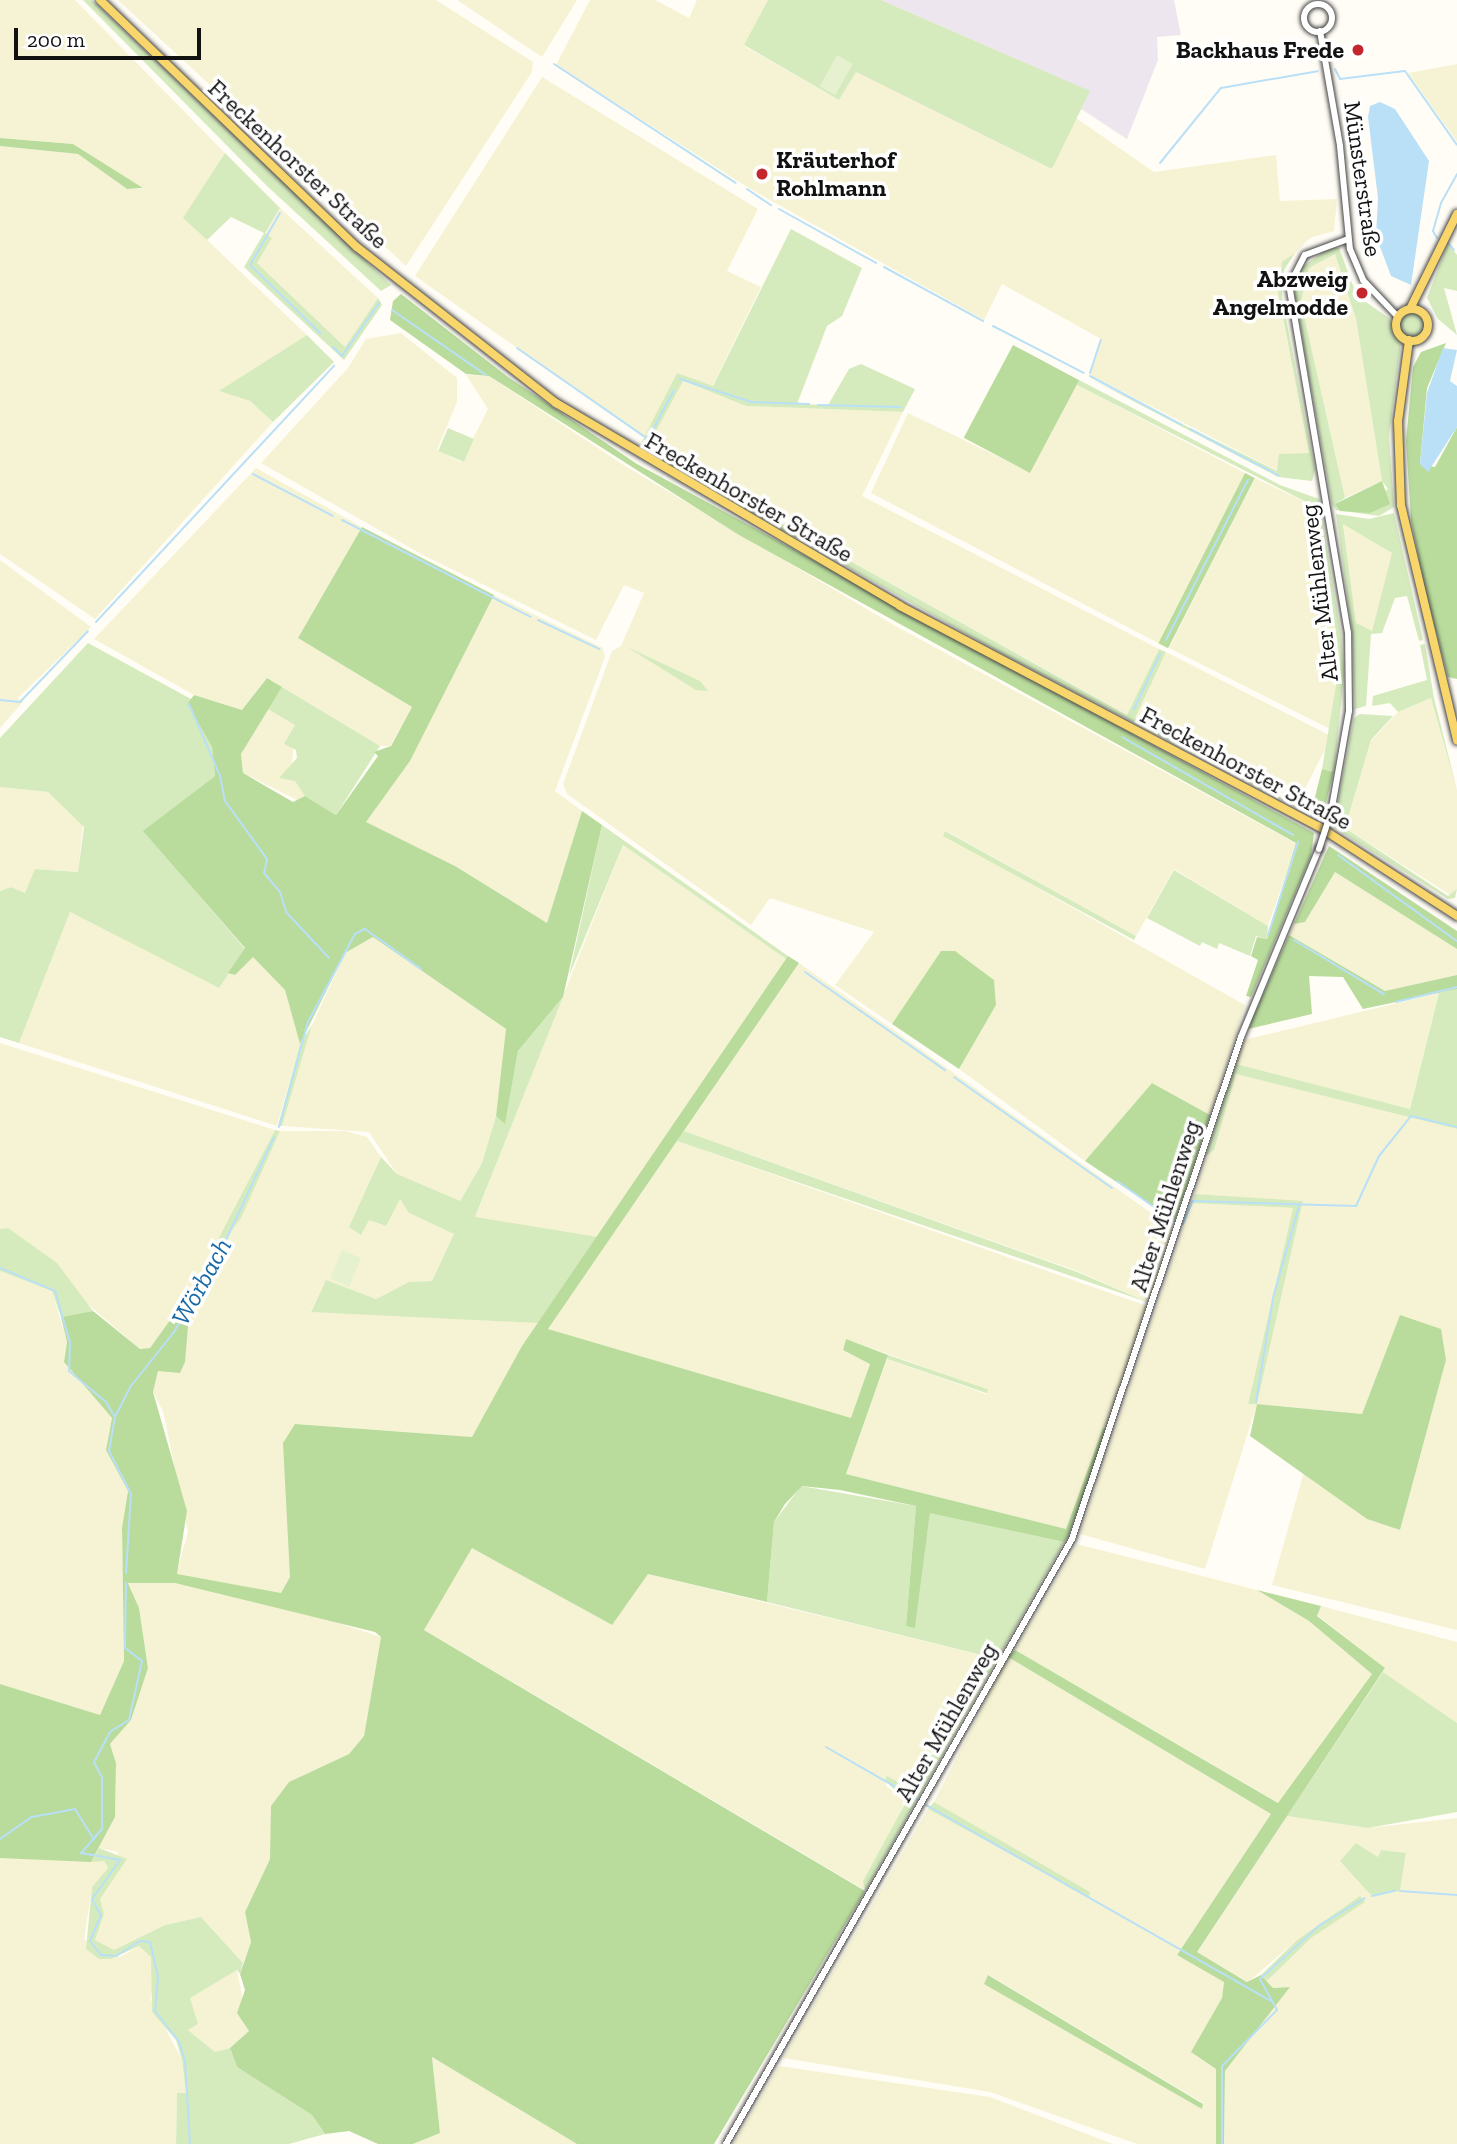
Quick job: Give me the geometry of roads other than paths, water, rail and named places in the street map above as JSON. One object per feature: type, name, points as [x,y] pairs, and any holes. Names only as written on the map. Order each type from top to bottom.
[{"type":"main road","name":"Freckenhorster Straße","points":[[100,0],[393,277],[532,386],[641,458],[900,606],[1318,826],[1457,916]]},
{"type":"main road","points":[[1409,340],[1398,331],[1398,317],[1410,309],[1424,286],[1457,214]]},
{"type":"main road","points":[[1409,340],[1427,331],[1423,313],[1424,286]]},
{"type":"main road","points":[[1410,309],[1423,313]]},
{"type":"main road","points":[[1409,340],[1398,421],[1401,505],[1457,740]]},
{"type":"street","points":[[1315,2],[1331,16],[1320,31],[1304,22],[1306,11],[1315,2]]},
{"type":"street","name":"Münsterstraße","points":[[1320,31],[1340,146],[1348,239],[1363,279],[1398,317]]},
{"type":"street","name":"Alter Mühlenweg","points":[[726,2144],[1072,1539],[1241,1037],[1319,849],[1331,813],[1348,721],[1348,633],[1289,286],[1295,267],[1311,250],[1348,239]]},
{"type":"water","points":[[1380,102],[1395,109],[1429,161],[1411,285],[1391,276],[1376,236],[1378,198],[1368,117],[1370,106]]},
{"type":"water","points":[[1443,348],[1457,350],[1450,381],[1457,386],[1457,427],[1428,472],[1420,464],[1427,393]]},
{"type":"waterway","points":[[554,64],[736,183]]},
{"type":"waterway","points":[[1335,69],[1340,79],[1405,71],[1457,145]]},
{"type":"waterway","points":[[1160,163],[1221,88],[1318,71]]},
{"type":"waterway","points":[[1437,238],[1433,231],[1441,203],[1457,174]]},
{"type":"waterway","points":[[747,189],[771,205]]},
{"type":"waterway","points":[[779,209],[876,263]]},
{"type":"waterway","points":[[280,213],[250,265],[320,333]]},
{"type":"waterway","points":[[1448,243],[1454,250]]},
{"type":"waterway","points":[[884,267],[983,321]]},
{"type":"waterway","points":[[333,347],[342,356],[379,303]]},
{"type":"waterway","points":[[392,310],[486,375]]},
{"type":"waterway","points":[[993,326],[1084,373]]},
{"type":"waterway","points":[[1090,373],[1101,340]]},
{"type":"waterway","points":[[517,348],[648,439],[674,390]]},
{"type":"waterway","points":[[96,622],[334,366]]},
{"type":"waterway","points":[[1090,376],[1182,425]]},
{"type":"waterway","points":[[680,379],[751,402],[809,404]]},
{"type":"waterway","points":[[818,405],[900,407]]},
{"type":"waterway","points":[[1190,429],[1256,464]]},
{"type":"waterway","points":[[1257,464],[1278,475]]},
{"type":"waterway","points":[[253,474],[333,516]]},
{"type":"waterway","points":[[1166,640],[1248,480]]},
{"type":"waterway","points":[[342,520],[531,617]]},
{"type":"waterway","points":[[538,620],[599,649]]},
{"type":"waterway","points":[[0,700],[20,702],[88,631]]},
{"type":"waterway","points":[[1134,709],[1160,654]]},
{"type":"waterway","name":"Wörbach","points":[[189,704],[220,776],[225,801],[267,859],[264,873],[280,892],[286,912],[329,958]]},
{"type":"waterway","points":[[1122,737],[1293,835]]},
{"type":"waterway","points":[[1268,935],[1298,842]]},
{"type":"waterway","points":[[1338,855],[1457,941]]},
{"type":"waterway","name":"Wörbach","points":[[279,1127],[308,1022],[355,934],[365,929],[421,969]]},
{"type":"waterway","points":[[1294,940],[1384,994]]},
{"type":"waterway","points":[[805,972],[945,1070]]},
{"type":"waterway","points":[[1396,1002],[1457,987]]},
{"type":"waterway","points":[[954,1077],[1112,1188]]},
{"type":"waterway","points":[[1183,1224],[1193,1201],[1356,1206],[1379,1156],[1411,1116],[1457,1127]]},
{"type":"waterway","name":"Wörbach","points":[[115,1417],[131,1386],[174,1332],[227,1238],[274,1137]]},
{"type":"waterway","points":[[1117,1181],[1174,1221]]},
{"type":"waterway","points":[[1256,1402],[1273,1298],[1299,1206]]},
{"type":"waterway","points":[[0,1268],[55,1291],[70,1343],[69,1371],[106,1402],[115,1417],[109,1451],[131,1494],[126,1573]]},
{"type":"waterway","points":[[126,1583],[125,1648],[142,1661],[129,1720],[110,1732],[94,1762],[102,1778],[102,1829],[81,1853],[120,1860],[92,1899],[101,1915],[90,1941],[101,1955],[116,1956],[140,1941],[150,1942],[158,1978],[155,2011],[179,2042],[185,2060],[190,2144]]},
{"type":"waterway","points":[[826,1747],[918,1800]]},
{"type":"waterway","points":[[926,1805],[1271,2001]]},
{"type":"waterway","points":[[0,1839],[32,1817],[75,1809],[94,1839]]},
{"type":"waterway","points":[[1372,1896],[1394,1891]]},
{"type":"waterway","points":[[1400,1891],[1457,1895]]},
{"type":"waterway","points":[[1222,2144],[1222,2066],[1277,2010],[1260,1979],[1320,1925],[1365,1898]]},
{"type":"place","name":"Backhaus Frede","points":[[1358,50]]},
{"type":"place","name":"Kräuterhof Rohlmann","points":[[762,174]]},
{"type":"place","name":"Abzweig Angelmodde","points":[[1362,293]]}]
